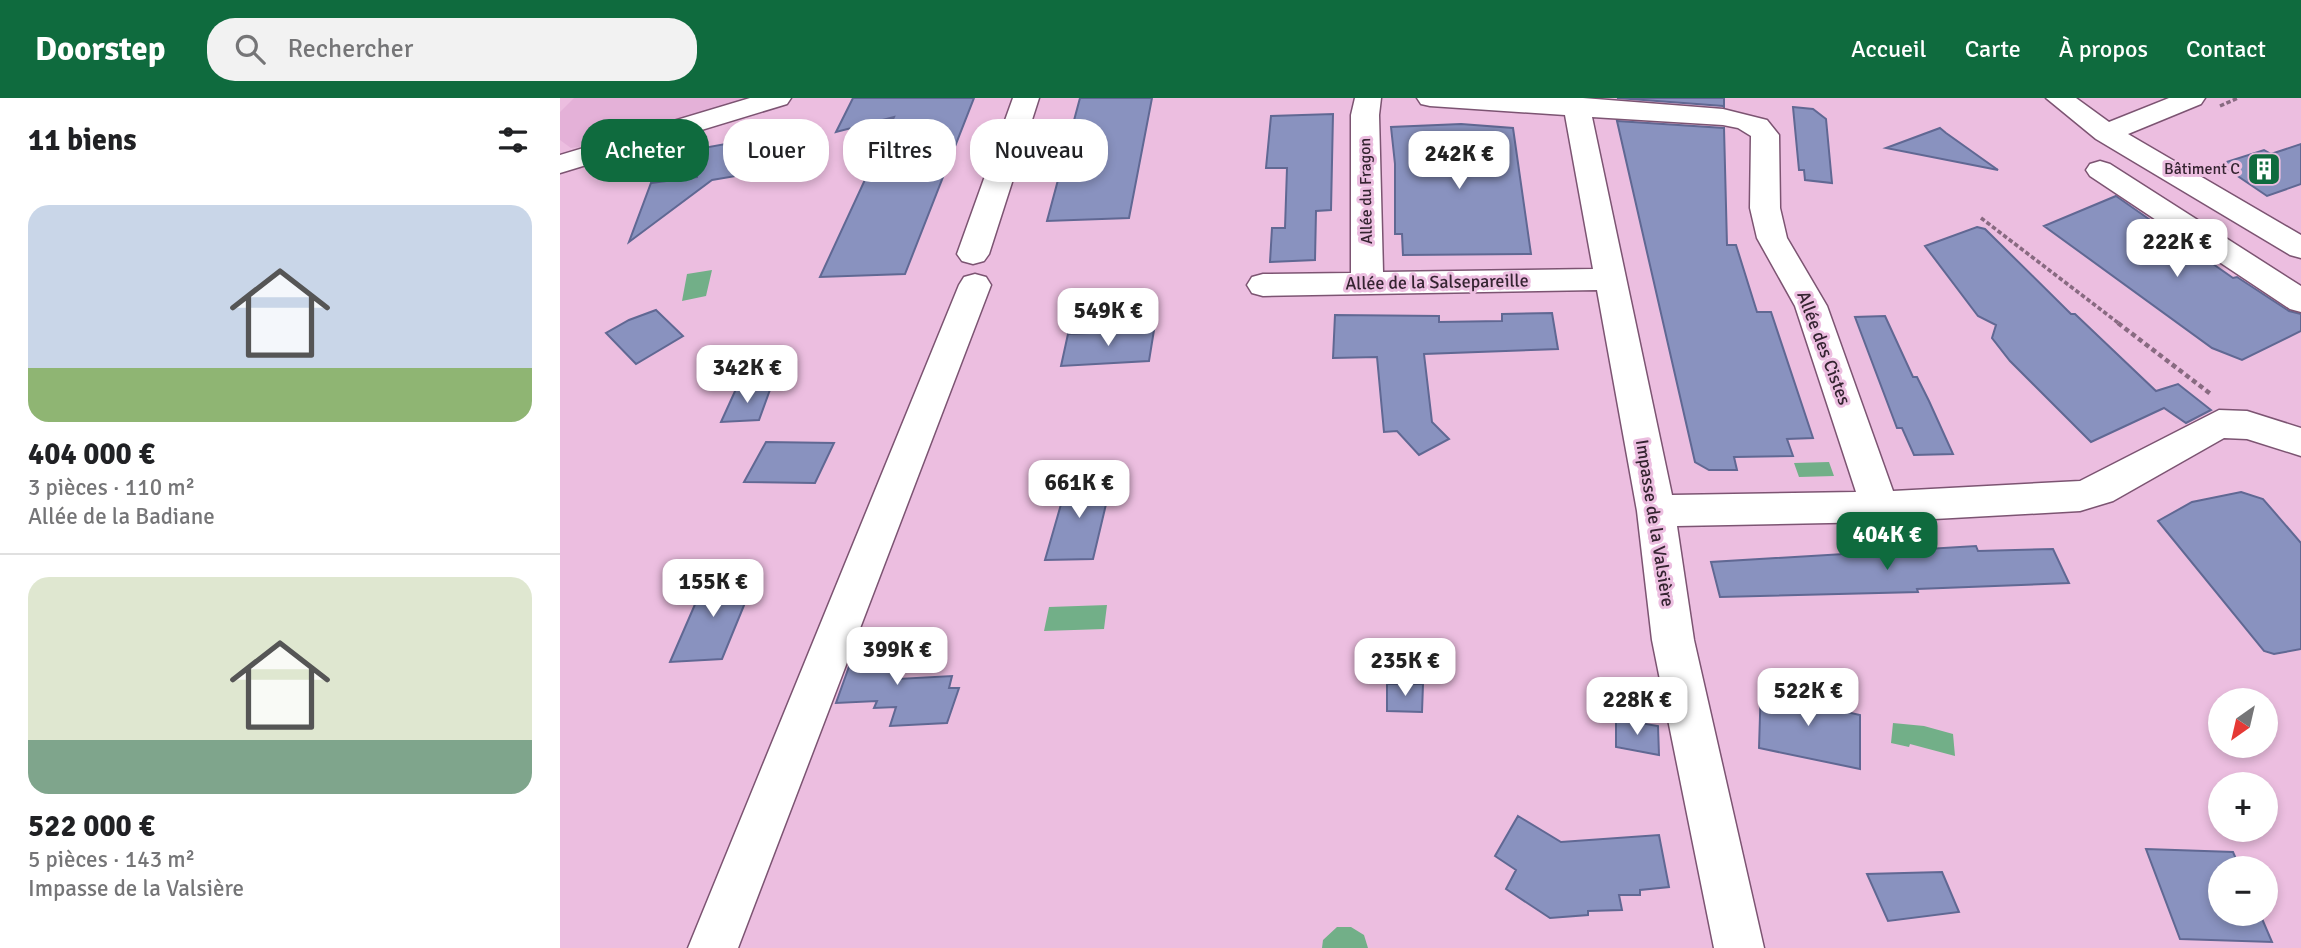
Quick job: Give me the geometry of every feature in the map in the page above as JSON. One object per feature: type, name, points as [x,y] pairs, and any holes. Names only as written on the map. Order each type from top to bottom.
[{"type":"street","points":[[709,120],[778,98]]},
{"type":"street","points":[[713,948],[974,270],[1026,98]]},
{"type":"street","name":"Allée du Fragon","points":[[1367,284],[1365,115],[1368,98]]},
{"type":"street","points":[[1430,98],[1574,103]]},
{"type":"street","points":[[2059,98],[2106,133],[2301,248]]},
{"type":"street","points":[[2106,133],[2192,98]]},
{"type":"street","name":"Impasse de la Valsière","points":[[1574,103],[1656,511],[1673,640],[1739,948]]},
{"type":"street","name":"Allée des Cistes","points":[[1574,103],[1723,117],[1745,121],[1765,135],[1765,208],[1772,239],[1811,306],[1880,506]]},
{"type":"street","points":[[560,155],[581,153]]},
{"type":"street","points":[[560,164],[581,158]]},
{"type":"street","points":[[2100,170],[2301,301]]},
{"type":"street","points":[[2161,209],[2199,189]]},
{"type":"street","name":"Allée de la Salsepareille","points":[[1263,285],[1611,279]]},
{"type":"street","points":[[1656,511],[1880,506],[2080,496],[2100,490],[2219,424],[2247,425],[2301,442]]},
{"type":"path","points":[[1981,218],[2225,405],[2247,425]]},
{"type":"shaded area","points":[[574,98],[747,98],[687,119],[581,119],[581,147],[571,148],[560,140],[560,112]]},
{"type":"shaded area","points":[[712,270],[706,296],[682,301],[687,274]]},
{"type":"shaded area","points":[[1829,462],[1834,476],[1799,477],[1794,463]]},
{"type":"shaded area","points":[[1107,605],[1104,629],[1044,631],[1049,607]]},
{"type":"shaded area","points":[[1893,723],[1924,726],[1953,734],[1955,756],[1910,744],[1909,747],[1891,743]]},
{"type":"shaded area","points":[[1337,927],[1351,927],[1364,935],[1368,948],[1322,948],[1323,940]]},
{"type":"building","points":[[853,98],[974,98],[956,144],[956,119],[843,119],[843,130],[836,132]]},
{"type":"building","points":[[1080,98],[1152,98],[1129,218],[1047,221],[1057,182],[1108,182],[1108,119],[1074,119]]},
{"type":"building","points":[[1617,98],[1724,98],[1724,107],[1723,106]]},
{"type":"building","points":[[1793,107],[1813,109],[1826,119],[1832,183],[1805,180],[1804,170],[1799,170]]},
{"type":"building","points":[[1333,114],[1331,210],[1316,211],[1315,260],[1270,262],[1272,228],[1285,228],[1287,168],[1266,168],[1271,116]]},
{"type":"building","points":[[1617,121],[1724,128],[1727,245],[1736,245],[1757,312],[1771,312],[1813,438],[1787,439],[1793,456],[1734,457],[1737,470],[1709,470],[1695,462]]},
{"type":"building","points":[[1461,124],[1513,128],[1531,254],[1403,255],[1402,234],[1395,234],[1395,164],[1391,127]]},
{"type":"building","points":[[1940,128],[1946,133],[1998,170],[1886,148]]},
{"type":"building","points":[[723,144],[723,178],[712,180],[629,242],[651,183],[709,182],[709,147]]},
{"type":"building","name":"Bâtiment C","points":[[2301,144],[2301,184],[2267,196],[2220,164],[2264,150],[2271,154]]},
{"type":"building","points":[[864,182],[941,182],[905,274],[820,277]]},
{"type":"building","points":[[2116,196],[2233,278],[2237,277],[2289,311],[2301,314],[2301,331],[2242,360],[2212,348],[2044,226]]},
{"type":"building","points":[[1977,227],[1985,229],[2071,314],[2075,314],[2156,391],[2178,384],[2211,410],[2186,423],[2164,408],[2091,442],[2010,361],[1992,338],[1996,325],[1978,316],[1925,246]]},
{"type":"building","points":[[656,310],[683,336],[636,364],[606,333],[629,320]]},
{"type":"building","points":[[1552,313],[1558,349],[1424,354],[1432,422],[1449,439],[1419,455],[1397,431],[1384,432],[1377,357],[1333,358],[1335,315],[1439,316],[1439,322],[1502,321],[1502,314]]},
{"type":"building","points":[[1885,316],[1953,454],[1914,455],[1902,428],[1897,428],[1855,317]]},
{"type":"building","points":[[1154,330],[1149,361],[1061,366],[1068,334]]},
{"type":"building","points":[[771,387],[759,420],[721,422],[736,389]]},
{"type":"building","points":[[766,442],[834,443],[815,483],[744,482]]},
{"type":"building","points":[[1112,479],[1093,559],[1045,560],[1068,480]]},
{"type":"building","points":[[2241,492],[2263,499],[2301,543],[2301,649],[2274,654],[2264,651],[2158,521],[2192,502]]},
{"type":"building","points":[[1976,546],[1978,551],[2053,549],[2069,583],[1917,589],[1918,592],[1720,597],[1711,562]]},
{"type":"building","points":[[756,576],[722,659],[670,662],[706,579]]},
{"type":"building","points":[[909,646],[898,679],[952,676],[949,688],[959,688],[947,723],[890,726],[896,707],[874,708],[877,701],[836,703],[856,647]]},
{"type":"building","points":[[1387,684],[1423,684],[1422,712],[1387,711]]},
{"type":"building","points":[[1761,684],[1820,695],[1820,706],[1860,715],[1860,769],[1759,748]]},
{"type":"building","points":[[1616,719],[1658,726],[1659,755],[1616,747]]},
{"type":"building","points":[[1518,816],[1561,842],[1659,835],[1669,887],[1640,890],[1640,895],[1619,895],[1622,910],[1588,911],[1588,915],[1550,918],[1506,889],[1516,870],[1495,856]]},
{"type":"building","points":[[2146,849],[2233,852],[2235,856],[2208,856],[2208,926],[2265,926],[2272,942],[2180,939]]},
{"type":"building","points":[[1942,872],[1959,912],[1888,921],[1867,874]]},
{"type":"place","name":"Bâtiment C","points":[[2264,169]]}]
